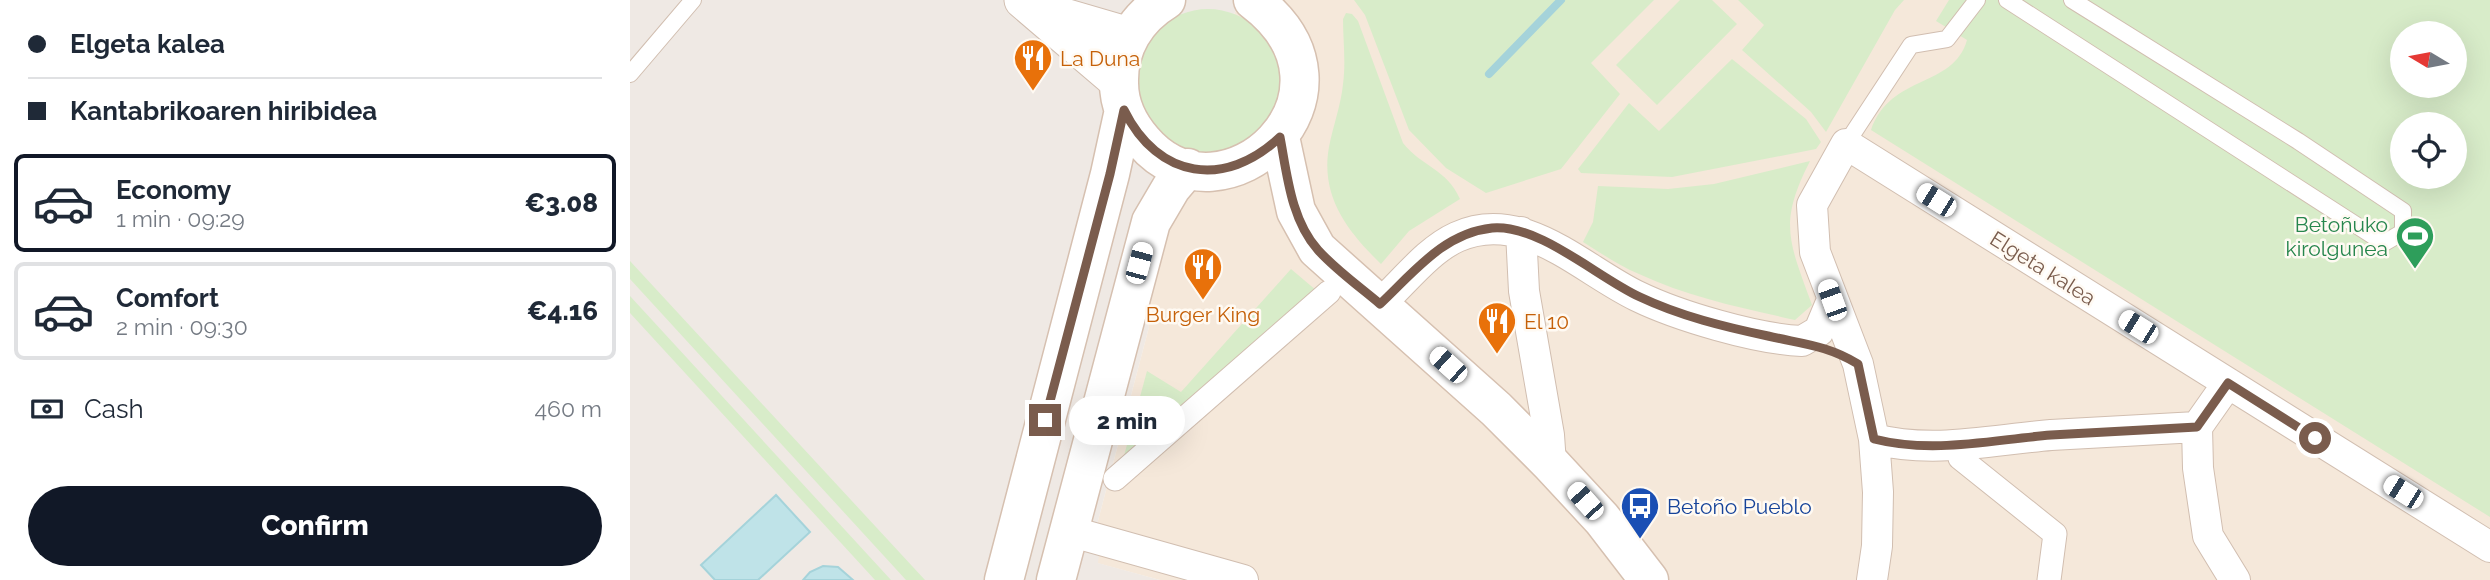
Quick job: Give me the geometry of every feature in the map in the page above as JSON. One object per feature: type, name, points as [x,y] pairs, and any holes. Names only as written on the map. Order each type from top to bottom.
[{"type":"main road","points":[[1003,574],[1110,174],[1121,96],[1121,59],[1129,36],[1140,20],[1166,0]]},
{"type":"main road","points":[[1121,96],[1134,130],[1148,147],[1167,160],[1188,168],[1213,171],[1238,166],[1262,154],[1280,137],[1296,108],[1300,75],[1292,43],[1268,5]]},
{"type":"main road","points":[[1280,137],[1288,183],[1302,226],[1317,249],[1380,304],[1551,464],[1602,519],[1649,580]]},
{"type":"main road","points":[[1056,580],[1151,222],[1171,188],[1188,168]]},
{"type":"street","points":[[1028,4],[1129,36]]},
{"type":"street","points":[[1028,4],[1121,96]]},
{"type":"street","points":[[1846,144],[1812,205],[1815,252],[1858,364],[1874,439],[1878,492],[1877,546],[1872,580]]},
{"type":"street","name":"Elgeta kalea","points":[[1846,144],[2490,547]]},
{"type":"street","points":[[1380,304],[1443,244],[1457,237],[1491,228],[1521,232],[1550,245],[1661,307],[1763,335],[1835,350],[1858,364]]},
{"type":"street","points":[[1521,232],[1524,291],[1549,435],[1551,464]]},
{"type":"street","points":[[1115,479],[1328,292]]},
{"type":"street","points":[[1802,341],[1819,331],[1832,300]]},
{"type":"street","points":[[2228,383],[2197,427],[2198,468],[2208,536],[2235,580]]},
{"type":"street","points":[[1874,439],[1902,446],[1932,448],[2050,435],[2197,427]]},
{"type":"street","points":[[1960,458],[2054,534],[2049,580]]},
{"type":"street","points":[[1069,531],[1243,580]]},
{"type":"lane","points":[[630,74],[693,0]]},
{"type":"lane","points":[[1846,144],[1911,45],[1947,39],[1977,0]]},
{"type":"lane","points":[[2007,0],[2385,243],[2403,232],[2403,211],[2298,141],[2072,0]]},
{"type":"shaded area","points":[[630,0],[1239,0],[1167,221],[1143,312],[1149,327],[1090,551],[1099,554],[1098,563],[1160,580],[630,580]]},
{"type":"shaded area","points":[[1239,0],[2490,0],[2490,580],[1160,580],[1097,563],[1090,551],[1149,327],[1143,313],[1167,221]]},
{"type":"green space","points":[[1354,0],[1654,0],[1591,63],[1620,94],[1561,169],[1486,193],[1446,168],[1409,130],[1365,15]]},
{"type":"green space","points":[[1680,0],[1712,0],[1737,24],[1657,105],[1616,65]]},
{"type":"green space","points":[[1738,0],[1904,0],[1895,10],[1826,132],[1811,112],[1742,50],[1764,25]]},
{"type":"green space","points":[[1949,0],[2490,0],[2490,517],[1871,130],[1880,112],[1892,99],[1949,67],[1960,56],[1967,40],[1936,21]]},
{"type":"green space","points":[[1208,9],[1235,15],[1259,30],[1274,54],[1280,81],[1274,108],[1259,132],[1235,147],[1208,153],[1181,147],[1157,132],[1142,108],[1136,81],[1142,54],[1157,30],[1181,15]]},
{"type":"green space","points":[[1346,13],[1352,14],[1358,21],[1403,143],[1418,158],[1441,174],[1460,199],[1409,231],[1381,264],[1358,239],[1339,212],[1329,182],[1329,147],[1344,76],[1343,19]]},
{"type":"green space","points":[[1732,59],[1806,119],[1821,142],[1816,149],[1672,177],[1581,173],[1578,169],[1629,103],[1659,131]]},
{"type":"green space","points":[[1810,161],[1794,201],[1790,233],[1797,264],[1812,305],[1795,320],[1677,289],[1624,267],[1583,242],[1593,222],[1598,186],[1668,189],[1714,184]]},
{"type":"green space","points":[[630,261],[925,580],[906,580],[630,279]]},
{"type":"green space","points":[[1291,269],[1317,291],[1122,463],[1147,371],[1181,392]]},
{"type":"green space","points":[[630,296],[891,580],[875,580],[630,313]]},
{"type":"water","points":[[776,495],[810,532],[758,580],[715,580],[701,565]]},
{"type":"water","points":[[823,566],[838,567],[853,580],[803,580],[810,572]]},
{"type":"waterway","points":[[1489,74],[1561,0]]},
{"type":"place","name":"La Duna","points":[[1033,92]]},
{"type":"place","name":"Betoñuko kirolgunea","points":[[2415,270]]},
{"type":"place","name":"Burger King","points":[[1203,301]]},
{"type":"place","name":"El 10","points":[[1497,355]]},
{"type":"place","name":"Betoño Pueblo","points":[[1640,540]]},
{"type":"route","points":[[1045,420],[1110,174],[1124,110],[1134,130],[1148,147],[1167,160],[1188,168],[1213,171],[1238,166],[1262,154],[1280,137],[1288,183],[1302,226],[1317,249],[1380,304],[1443,244],[1470,232],[1504,228],[1535,237],[1661,307],[1787,341],[1802,341],[1835,350],[1858,364],[1874,439],[1902,446],[1932,448],[2050,435],[2197,427],[2228,383],[2315,438]]}]
